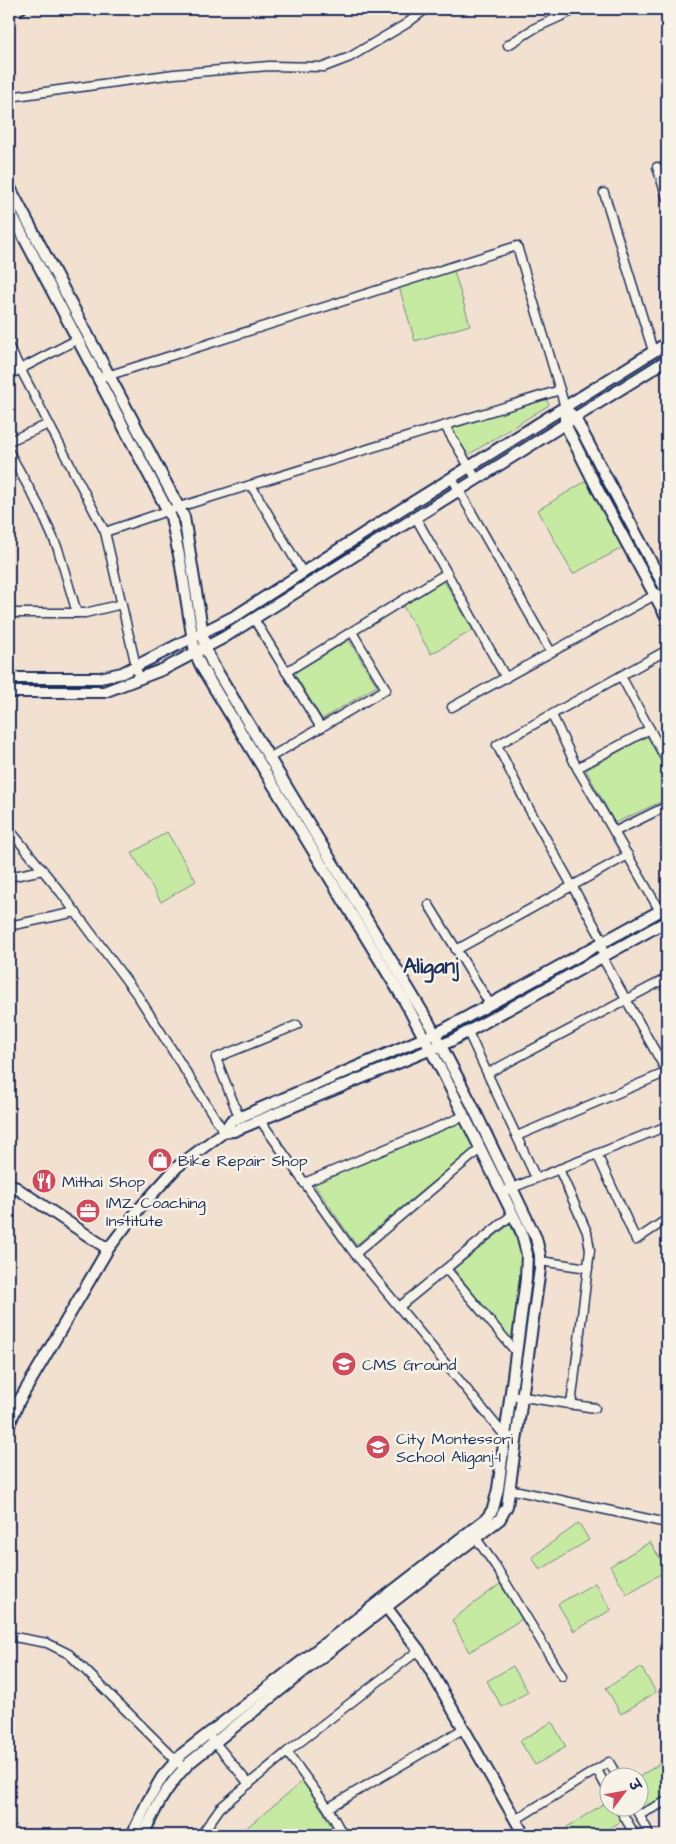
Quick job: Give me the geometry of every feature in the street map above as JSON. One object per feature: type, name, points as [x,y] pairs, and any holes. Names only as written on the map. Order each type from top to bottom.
[{"type":"street","points":[[9,97],[174,74],[268,66],[324,67],[350,57],[406,24],[426,9]]},
{"type":"street","points":[[508,45],[535,28],[577,9]]},
{"type":"street","points":[[657,167],[667,198]]},
{"type":"street","points":[[9,186],[184,517],[203,632],[212,664],[269,758],[404,1000],[436,1047],[507,1190],[527,1254],[526,1279],[494,1509],[473,1535]]},
{"type":"street","points":[[604,193],[653,351]]},
{"type":"street","points":[[9,209],[171,517],[195,653],[207,676],[342,890]]},
{"type":"street","points":[[99,377],[517,246],[565,407],[565,424],[667,618]]},
{"type":"street","points":[[9,375],[78,339]]},
{"type":"street","points":[[9,678],[100,678],[122,673],[192,638],[237,615],[667,342]]},
{"type":"street","points":[[9,347],[105,532],[139,679]]},
{"type":"street","points":[[9,692],[104,692],[164,669],[254,619],[667,360]]},
{"type":"street","points":[[105,532],[179,507],[560,390]]},
{"type":"street","points":[[452,707],[655,594],[667,592],[575,418],[565,407]]},
{"type":"street","points":[[9,441],[49,424]]},
{"type":"street","points":[[445,426],[477,480]]},
{"type":"street","points":[[9,452],[39,506],[58,550],[77,612]]},
{"type":"street","points":[[452,478],[551,652]]},
{"type":"street","points":[[251,485],[303,573]]},
{"type":"street","points":[[416,518],[506,678]]},
{"type":"street","points":[[286,672],[447,573]]},
{"type":"street","points":[[9,613],[85,613],[122,604]]},
{"type":"street","points":[[254,619],[321,728]]},
{"type":"street","points":[[269,758],[386,689],[352,632]]},
{"type":"street","points":[[517,1136],[667,1072],[602,957],[603,941],[527,805],[498,746],[667,650]]},
{"type":"street","points":[[622,676],[667,761]]},
{"type":"street","points":[[9,1425],[19,1400],[108,1248],[138,1210],[177,1167],[224,1132],[230,1121],[429,1036],[664,909],[628,855],[577,768],[552,715]]},
{"type":"street","points":[[577,768],[650,729]]},
{"type":"street","points":[[614,832],[667,806]]},
{"type":"street","points":[[9,829],[76,912],[138,996],[224,1132]]},
{"type":"street","points":[[456,950],[628,855]]},
{"type":"street","points":[[9,877],[43,870]]},
{"type":"street","points":[[429,905],[490,1004]]},
{"type":"street","points":[[9,926],[76,912]]},
{"type":"street","points":[[224,1132],[234,1131],[468,1032],[667,921]]},
{"type":"street","points":[[488,1074],[667,978]]},
{"type":"street","points":[[239,1117],[216,1058],[297,1025]]},
{"type":"street","points":[[468,1032],[536,1178]]},
{"type":"street","points":[[132,1835],[162,1777],[473,1535],[500,1520],[507,1506],[540,1261],[536,1238],[480,1149],[464,1116],[436,1047]]},
{"type":"street","points":[[304,1183],[464,1116]]},
{"type":"street","points":[[260,1120],[355,1254],[505,1436],[516,1438]]},
{"type":"street","points":[[507,1190],[667,1126]]},
{"type":"street","points":[[355,1254],[480,1149]]},
{"type":"street","points":[[597,1154],[636,1240],[667,1219]]},
{"type":"street","points":[[559,1169],[587,1232],[590,1250],[571,1404]]},
{"type":"street","points":[[9,1183],[108,1248]]},
{"type":"street","points":[[399,1307],[513,1214]]},
{"type":"street","points":[[540,1261],[588,1268]]},
{"type":"street","points":[[446,1269],[516,1352]]},
{"type":"street","points":[[510,1395],[595,1408]]},
{"type":"street","points":[[509,1489],[667,1523]]},
{"type":"street","points":[[473,1535],[495,1565],[562,1676]]},
{"type":"street","points":[[383,1604],[419,1650],[524,1835]]},
{"type":"street","points":[[9,1636],[47,1643],[69,1654],[180,1764]]},
{"type":"street","points":[[201,1835],[220,1808],[287,1752],[419,1650]]},
{"type":"street","points":[[328,1808],[463,1729]]},
{"type":"street","points":[[211,1738],[249,1784]]},
{"type":"street","points":[[287,1752],[328,1808],[342,1835]]},
{"type":"street","points":[[143,1835],[180,1764]]},
{"type":"street","points":[[515,1820],[597,1770]]},
{"type":"street","points":[[648,1810],[667,1801]]},
{"type":"street","points":[[624,1816],[635,1835]]},
{"type":"street","points":[[640,1816],[649,1835]]},
{"type":"green space","points":[[454,271],[470,325],[415,341],[399,287]]},
{"type":"green space","points":[[546,399],[549,405],[468,455],[451,429]]},
{"type":"green space","points":[[586,481],[622,548],[573,574],[538,510]]},
{"type":"green space","points":[[444,581],[473,630],[431,654],[403,606]]},
{"type":"green space","points":[[349,640],[377,686],[322,719],[294,673]]},
{"type":"green space","points":[[647,736],[667,773],[667,799],[615,823],[586,770]]},
{"type":"green space","points":[[167,832],[196,881],[161,902],[132,853]]},
{"type":"green space","points":[[461,1122],[474,1148],[356,1245],[314,1184]]},
{"type":"green space","points":[[510,1224],[523,1252],[512,1342],[454,1269]]},
{"type":"green space","points":[[579,1523],[589,1540],[540,1570],[532,1557]]},
{"type":"green space","points":[[650,1542],[667,1570],[627,1594],[610,1566]]},
{"type":"green space","points":[[595,1583],[611,1610],[574,1631],[558,1604]]},
{"type":"green space","points":[[500,1584],[522,1619],[469,1652],[452,1620]]},
{"type":"green space","points":[[513,1666],[528,1692],[502,1707],[487,1681]]},
{"type":"green space","points":[[641,1667],[656,1692],[621,1714],[606,1688]]},
{"type":"green space","points":[[552,1722],[566,1747],[535,1765],[520,1741]]},
{"type":"green space","points":[[667,1759],[667,1797],[648,1805],[648,1771]]},
{"type":"green space","points":[[303,1781],[336,1835],[238,1835]]},
{"type":"green space","points":[[598,1807],[598,1816],[619,1816],[622,1821],[597,1835],[572,1835],[567,1827]]},
{"type":"railway","points":[[9,22],[30,9]]},
{"type":"place","name":"Bike Repair Shop","points":[[160,1160]]},
{"type":"place","name":"Mithai Shop","points":[[44,1181]]},
{"type":"place","name":"IMZ Coaching Institute","points":[[88,1211]]},
{"type":"place","name":"CMS Ground","points":[[344,1364]]},
{"type":"place","name":"City Montessori School Aliganj-I","points":[[378,1447]]},
{"type":"district","name":"Aliganj","points":[[431,966]]}]
